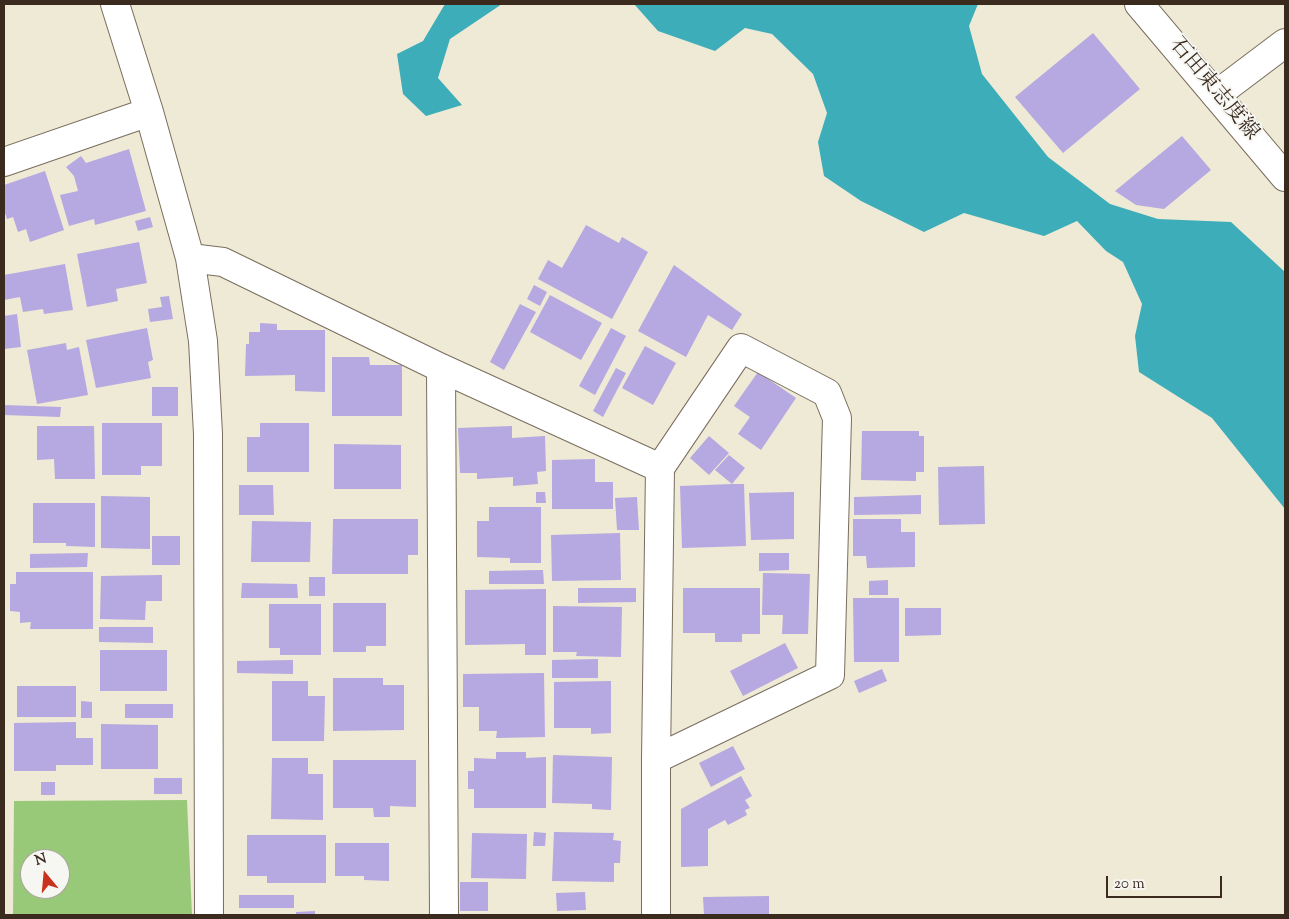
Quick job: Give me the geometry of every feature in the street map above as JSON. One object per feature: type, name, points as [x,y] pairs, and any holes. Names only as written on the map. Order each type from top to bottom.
[{"type":"street","points":[[115,4],[149,112],[190,258],[202,341],[208,434],[209,915]]},
{"type":"street","name":"石田東志度線","points":[[1140,4],[1285,177]]},
{"type":"street","points":[[1216,95],[1285,43]]},
{"type":"street","points":[[4,162],[149,112]]},
{"type":"street","points":[[190,258],[223,262],[441,368],[660,468]]},
{"type":"street","points":[[656,758],[830,675],[837,418],[827,393],[741,348],[660,468],[656,758],[656,915]]},
{"type":"street","points":[[441,368],[444,915]]},
{"type":"green space","points":[[187,800],[192,915],[13,915],[14,801]]},
{"type":"water","points":[[445,4],[502,4],[450,39],[438,78],[462,105],[426,116],[403,94],[397,54],[423,41]]},
{"type":"water","points":[[634,4],[978,4],[969,26],[982,74],[1048,157],[1110,204],[1158,219],[1231,222],[1285,272],[1285,509],[1212,418],[1139,372],[1135,336],[1142,304],[1123,262],[1106,251],[1077,221],[1044,236],[964,213],[924,232],[861,201],[824,176],[818,142],[827,113],[813,74],[772,34],[745,28],[715,51],[658,31]]},
{"type":"building","points":[[1093,33],[1140,89],[1063,153],[1015,97]]},
{"type":"building","points":[[1182,136],[1211,170],[1164,209],[1136,205],[1115,191]]},
{"type":"building","points":[[129,149],[146,211],[95,225],[94,219],[69,226],[60,195],[78,191],[74,176],[66,167],[81,156],[86,163]]},
{"type":"building","points":[[45,171],[64,230],[30,242],[26,229],[18,232],[13,217],[7,219],[4,210],[4,185]]},
{"type":"building","points":[[150,217],[153,227],[138,231],[135,221]]},
{"type":"building","points":[[586,225],[619,243],[622,237],[648,252],[612,319],[538,279],[548,260],[562,268]]},
{"type":"building","points":[[139,242],[147,283],[116,289],[118,301],[87,307],[77,254]]},
{"type":"building","points":[[65,264],[73,310],[44,314],[43,309],[23,312],[20,297],[4,300],[4,275]]},
{"type":"building","points":[[674,265],[742,314],[732,330],[708,315],[686,357],[638,331]]},
{"type":"building","points":[[534,285],[547,292],[540,306],[527,299]]},
{"type":"building","points":[[550,295],[602,323],[581,360],[530,332]]},
{"type":"building","points":[[169,296],[173,319],[150,322],[148,309],[162,307],[160,297]]},
{"type":"building","points":[[520,304],[536,312],[504,370],[490,362]]},
{"type":"building","points":[[17,314],[21,347],[4,349],[4,316]]},
{"type":"building","points":[[260,323],[277,324],[277,330],[325,330],[325,392],[295,391],[295,375],[245,376],[246,344],[249,344],[249,332],[260,332]]},
{"type":"building","points":[[147,328],[153,360],[148,362],[151,378],[96,388],[86,340]]},
{"type":"building","points":[[611,328],[626,336],[595,395],[579,386]]},
{"type":"building","points":[[66,343],[67,350],[79,347],[88,395],[37,404],[27,350]]},
{"type":"building","points":[[645,346],[676,363],[653,405],[622,388]]},
{"type":"building","points":[[332,357],[369,357],[370,365],[402,365],[402,416],[332,416]]},
{"type":"building","points":[[616,368],[626,373],[603,417],[593,411]]},
{"type":"building","points":[[758,372],[796,398],[761,450],[738,434],[750,417],[734,406]]},
{"type":"building","points":[[152,387],[178,387],[178,416],[152,416]]},
{"type":"building","points":[[4,405],[61,407],[60,417],[4,415]]},
{"type":"building","points":[[102,423],[162,423],[162,466],[141,466],[141,475],[102,475]]},
{"type":"building","points":[[260,423],[309,423],[309,472],[247,472],[247,437],[260,437]]},
{"type":"building","points":[[37,426],[94,426],[95,479],[55,479],[54,459],[37,460]]},
{"type":"building","points":[[512,426],[512,438],[545,436],[546,471],[537,472],[538,484],[513,486],[513,477],[477,479],[477,473],[460,473],[458,428]]},
{"type":"building","points":[[862,431],[919,431],[919,436],[924,436],[924,472],[916,472],[916,481],[861,480]]},
{"type":"building","points":[[709,436],[729,453],[709,475],[690,458]]},
{"type":"building","points":[[334,444],[401,445],[401,489],[334,489]]},
{"type":"building","points":[[729,455],[745,468],[732,484],[715,470]]},
{"type":"building","points":[[595,459],[595,482],[613,482],[613,509],[552,509],[552,460]]},
{"type":"building","points":[[984,466],[985,524],[939,525],[938,467]]},
{"type":"building","points":[[744,484],[746,546],[682,548],[680,486]]},
{"type":"building","points":[[239,485],[273,485],[274,515],[239,515]]},
{"type":"building","points":[[536,492],[545,492],[546,503],[536,503]]},
{"type":"building","points":[[794,492],[794,539],[751,540],[749,493]]},
{"type":"building","points":[[921,495],[921,514],[854,515],[854,497]]},
{"type":"building","points":[[101,496],[150,497],[150,549],[101,548]]},
{"type":"building","points":[[637,497],[639,530],[617,530],[615,498]]},
{"type":"building","points":[[33,503],[95,503],[95,547],[66,546],[66,543],[33,543]]},
{"type":"building","points":[[489,507],[541,507],[541,563],[510,563],[510,558],[477,557],[477,521],[489,521]]},
{"type":"building","points":[[333,519],[418,519],[418,555],[408,555],[408,574],[332,574]]},
{"type":"building","points":[[853,519],[901,519],[901,532],[915,532],[915,567],[867,568],[866,556],[853,556]]},
{"type":"building","points":[[252,521],[311,522],[310,562],[251,562]]},
{"type":"building","points":[[620,533],[621,580],[552,581],[551,535]]},
{"type":"building","points":[[152,536],[180,536],[180,565],[152,565]]},
{"type":"building","points":[[88,553],[87,567],[30,568],[30,554]]},
{"type":"building","points":[[759,553],[789,553],[789,570],[759,571]]},
{"type":"building","points":[[543,570],[544,584],[489,584],[489,571]]},
{"type":"building","points":[[16,572],[93,572],[93,629],[30,629],[31,622],[20,623],[20,612],[10,611],[10,584],[16,584]]},
{"type":"building","points":[[763,573],[810,574],[808,634],[782,634],[783,615],[762,615]]},
{"type":"building","points":[[162,575],[162,601],[146,601],[145,620],[100,619],[101,576]]},
{"type":"building","points":[[309,577],[325,577],[325,596],[309,596]]},
{"type":"building","points":[[888,580],[888,595],[869,595],[869,581]]},
{"type":"building","points":[[242,583],[297,584],[298,598],[241,598]]},
{"type":"building","points":[[578,588],[636,588],[636,602],[578,603]]},
{"type":"building","points":[[683,588],[760,588],[760,634],[742,634],[742,642],[715,642],[715,633],[683,633]]},
{"type":"building","points":[[546,589],[546,655],[525,655],[525,644],[465,645],[465,590]]},
{"type":"building","points":[[853,598],[899,598],[899,662],[854,662]]},
{"type":"building","points":[[333,603],[386,603],[386,646],[366,646],[366,652],[333,652]]},
{"type":"building","points":[[269,604],[321,604],[321,655],[280,655],[280,648],[269,648]]},
{"type":"building","points":[[553,606],[622,607],[621,657],[576,656],[577,652],[553,652]]},
{"type":"building","points":[[905,608],[941,608],[941,635],[905,636]]},
{"type":"building","points":[[99,627],[153,627],[153,643],[99,642]]},
{"type":"building","points":[[785,643],[798,668],[743,696],[730,671]]},
{"type":"building","points":[[100,650],[167,650],[167,691],[100,691]]},
{"type":"building","points":[[598,659],[598,678],[552,678],[552,660]]},
{"type":"building","points":[[293,660],[293,674],[237,673],[237,661]]},
{"type":"building","points":[[882,669],[887,681],[859,693],[854,681]]},
{"type":"building","points":[[544,673],[545,737],[496,738],[497,731],[479,731],[479,707],[463,707],[463,674]]},
{"type":"building","points":[[333,678],[383,678],[383,685],[404,685],[404,730],[333,731]]},
{"type":"building","points":[[272,681],[308,681],[308,696],[325,696],[324,741],[272,741]]},
{"type":"building","points":[[611,681],[611,733],[591,734],[591,728],[554,728],[554,682]]},
{"type":"building","points":[[17,686],[76,686],[76,717],[17,717]]},
{"type":"building","points":[[81,701],[92,702],[92,718],[81,718]]},
{"type":"building","points":[[125,704],[173,704],[173,718],[125,718]]},
{"type":"building","points":[[76,722],[76,738],[93,738],[93,765],[56,765],[56,771],[14,771],[14,723]]},
{"type":"building","points":[[101,724],[158,725],[158,769],[101,769]]},
{"type":"building","points":[[733,746],[745,769],[711,787],[699,763]]},
{"type":"building","points":[[496,752],[526,752],[526,758],[546,757],[546,808],[474,808],[474,789],[468,789],[468,771],[474,771],[474,758],[496,759]]},
{"type":"building","points":[[553,755],[612,757],[611,810],[592,809],[592,804],[552,803]]},
{"type":"building","points":[[272,758],[308,758],[308,774],[323,774],[323,820],[271,819]]},
{"type":"building","points":[[333,760],[416,760],[416,807],[390,806],[390,817],[374,817],[373,808],[333,808]]},
{"type":"building","points":[[741,776],[752,796],[745,800],[750,808],[745,810],[747,815],[728,825],[725,820],[708,829],[708,866],[681,867],[681,809]]},
{"type":"building","points":[[154,778],[182,778],[182,794],[154,794]]},
{"type":"building","points":[[41,782],[55,782],[55,795],[41,795]]},
{"type":"building","points":[[534,832],[546,833],[545,846],[533,846]]},
{"type":"building","points":[[554,832],[614,833],[613,840],[621,841],[620,863],[614,863],[614,882],[552,881]]},
{"type":"building","points":[[472,833],[527,834],[526,879],[471,878]]},
{"type":"building","points":[[247,835],[326,835],[326,883],[267,883],[267,876],[247,876]]},
{"type":"building","points":[[335,843],[389,843],[389,881],[364,880],[364,876],[335,876]]},
{"type":"building","points":[[460,882],[488,882],[488,911],[460,911]]},
{"type":"building","points":[[585,892],[586,910],[557,911],[556,893]]},
{"type":"building","points":[[239,895],[294,895],[294,908],[239,908]]},
{"type":"building","points":[[769,896],[769,915],[704,915],[703,897]]},
{"type":"building","points":[[315,911],[315,915],[296,915],[296,912]]}]
